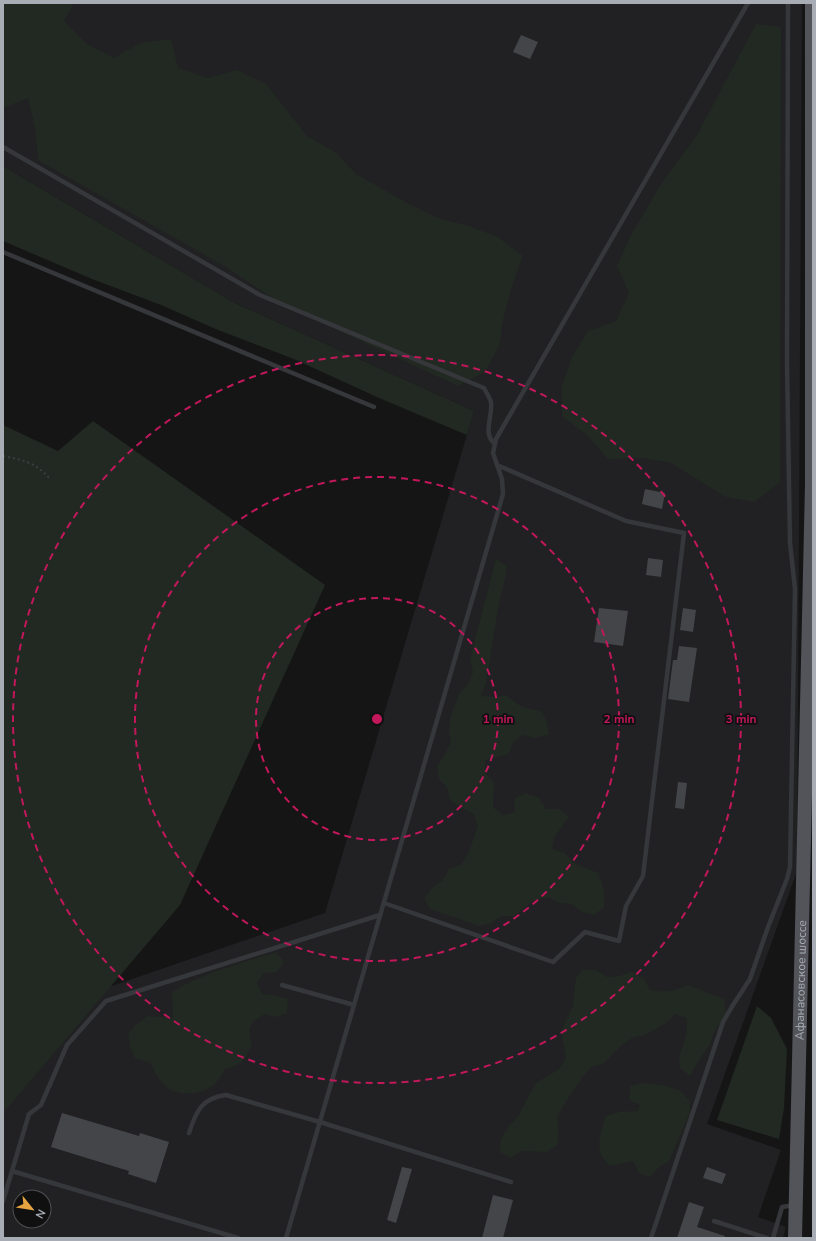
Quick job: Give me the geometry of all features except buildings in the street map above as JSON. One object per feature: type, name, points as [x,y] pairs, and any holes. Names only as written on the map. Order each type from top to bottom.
[{"type":"main road","name":"Афанасовское шоссе","points":[[795,1238],[811,492],[812,3]]},
{"type":"lane","points":[[286,1238],[503,494],[502,479],[493,453],[496,439],[748,3]]},
{"type":"lane","points":[[651,1238],[723,1022],[733,1005],[746,988],[750,979],[790,867],[795,589],[790,543],[788,363],[788,3]]},
{"type":"lane","points":[[3,147],[260,295],[484,388],[491,401],[491,417],[488,433],[491,440],[495,444]]},
{"type":"lane","points":[[3,252],[374,407]]},
{"type":"lane","points":[[384,903],[553,962],[585,932],[620,941],[626,906],[643,876],[684,533],[626,521],[497,465]]},
{"type":"lane","points":[[3,1201],[29,1114],[41,1105],[67,1046],[106,1001],[380,915]]},
{"type":"lane","points":[[282,985],[354,1005]]},
{"type":"lane","points":[[189,1133],[196,1115],[205,1102],[215,1097],[226,1095],[320,1122],[511,1182]]},
{"type":"lane","points":[[12,1171],[238,1238]]},
{"type":"lane","points":[[773,1238],[782,1207],[795,1205]]},
{"type":"lane","points":[[714,1221],[767,1238]]},
{"type":"path","points":[[3,456],[22,460],[42,469],[50,479]]},
{"type":"shaded area","points":[[3,3],[802,3],[797,871],[707,1124],[781,1150],[758,1217],[786,1227],[783,1238],[3,1238],[3,1106],[100,990],[325,913],[474,411],[233,302],[3,166]]},
{"type":"shaded area","points":[[3,3],[74,3],[64,21],[87,44],[114,58],[140,43],[171,39],[178,68],[208,78],[237,70],[266,84],[307,136],[335,152],[356,174],[409,204],[438,218],[469,226],[498,237],[523,256],[512,286],[504,315],[499,346],[485,372],[458,386],[283,305],[224,266],[38,160],[35,128],[28,98],[3,108]]},
{"type":"shaded area","points":[[756,24],[781,27],[780,482],[755,502],[726,497],[671,463],[642,458],[608,459],[588,436],[562,416],[562,386],[572,357],[588,331],[616,321],[629,293],[617,266],[630,237],[661,184],[697,135]]},
{"type":"shaded area","points":[[3,166],[233,302],[474,411],[467,435],[379,398],[294,359],[218,330],[161,305],[92,279],[3,241]]},
{"type":"shaded area","points":[[93,421],[325,585],[180,905],[3,1113],[3,425],[58,451]]},
{"type":"shaded area","points":[[496,559],[507,566],[499,603],[486,683],[481,696],[495,697],[507,695],[522,706],[541,711],[547,722],[549,734],[535,738],[523,735],[513,742],[509,754],[485,760],[485,773],[494,782],[493,807],[503,815],[515,812],[514,799],[526,793],[539,798],[546,809],[559,809],[569,817],[554,838],[552,849],[565,853],[574,863],[598,873],[604,890],[604,908],[593,915],[582,912],[572,904],[560,903],[548,897],[533,901],[514,916],[502,916],[491,923],[479,926],[430,909],[424,898],[433,887],[443,880],[449,869],[462,864],[469,851],[478,826],[474,814],[450,800],[447,787],[439,779],[437,767],[451,743],[449,731],[450,718],[459,694],[468,684],[473,672],[470,659]]},
{"type":"shaded area","points":[[276,952],[284,962],[277,972],[264,973],[257,983],[262,994],[274,995],[288,999],[287,1013],[276,1017],[265,1014],[256,1020],[251,1026],[250,1034],[252,1045],[247,1055],[239,1064],[225,1069],[212,1086],[204,1091],[185,1094],[173,1091],[161,1082],[150,1063],[135,1058],[130,1047],[128,1034],[147,1016],[173,1018],[172,992],[196,979],[222,969]]},
{"type":"shaded area","points":[[583,969],[596,970],[607,977],[620,976],[632,971],[644,979],[650,990],[656,991],[670,991],[688,985],[724,999],[726,1012],[714,1033],[710,1044],[690,1076],[680,1068],[679,1056],[687,1030],[687,1018],[675,1014],[667,1022],[656,1029],[644,1035],[632,1038],[622,1045],[604,1063],[592,1067],[583,1076],[562,1108],[557,1119],[559,1132],[557,1145],[547,1152],[521,1151],[511,1158],[500,1152],[501,1139],[508,1127],[517,1118],[536,1083],[559,1069],[566,1058],[561,1031],[573,1006],[576,978]]},
{"type":"shaded area","points":[[757,1006],[771,1018],[787,1049],[784,1108],[779,1139],[717,1120]]},
{"type":"shaded area","points":[[642,1083],[668,1086],[680,1091],[689,1100],[690,1112],[669,1161],[658,1168],[650,1177],[639,1173],[633,1161],[609,1166],[601,1155],[599,1146],[600,1136],[606,1116],[619,1112],[638,1111],[640,1105],[629,1100],[630,1086]]}]
